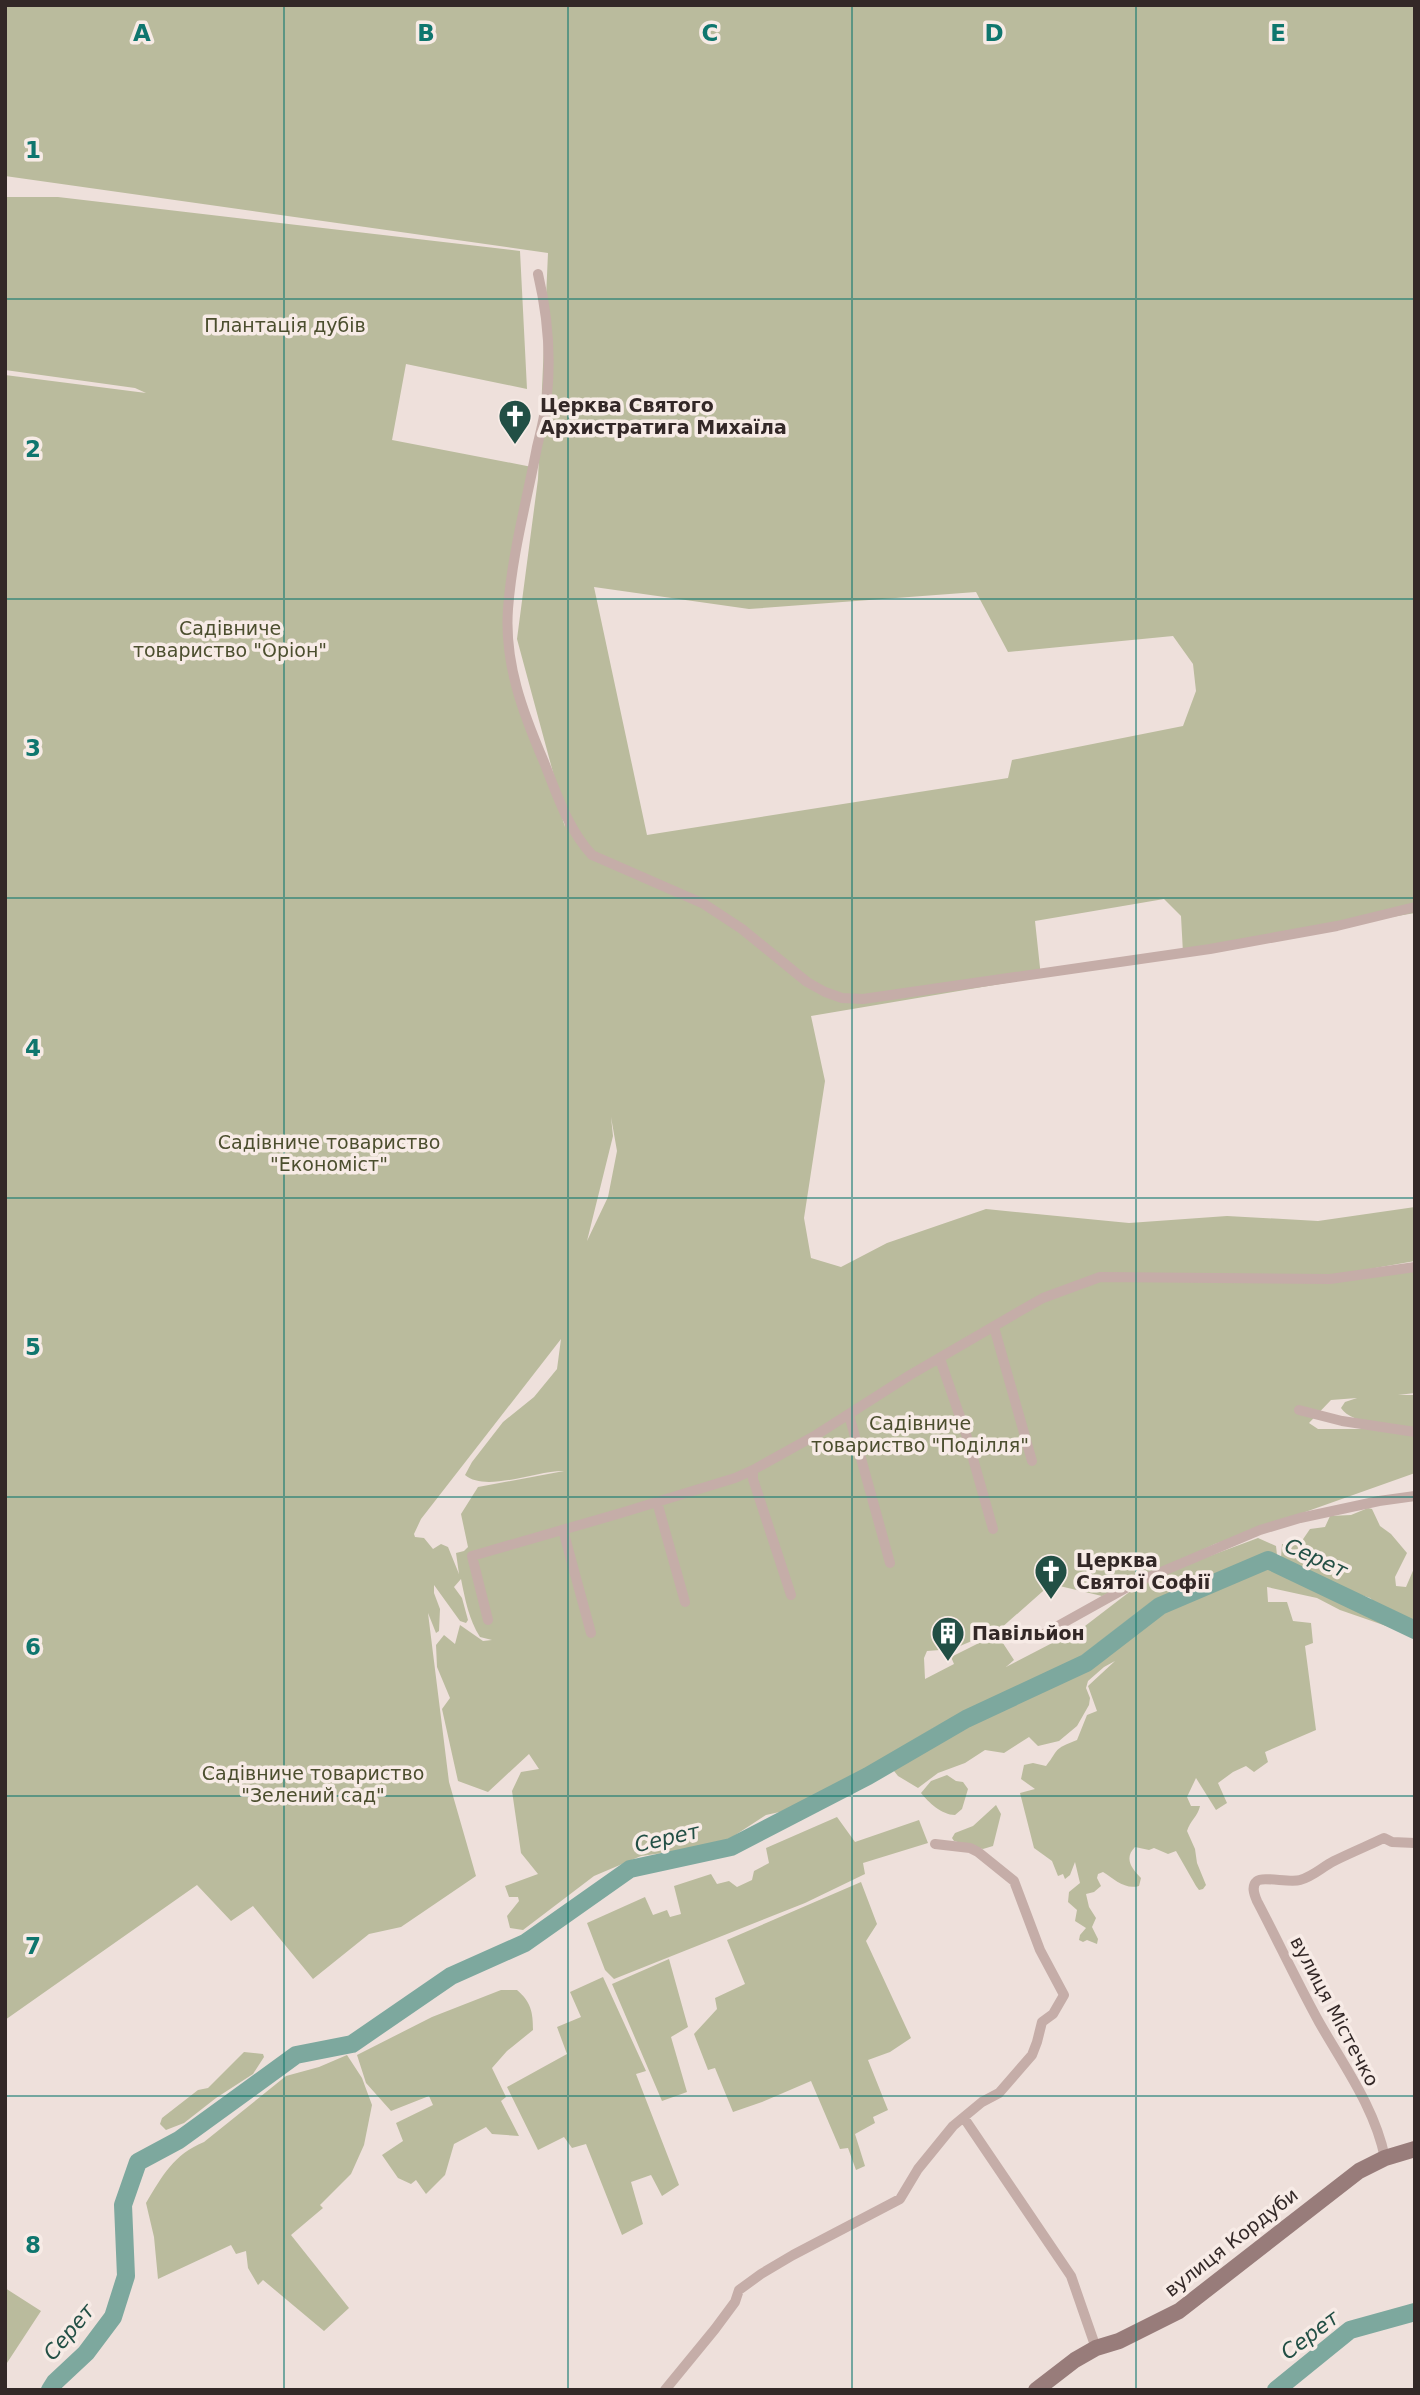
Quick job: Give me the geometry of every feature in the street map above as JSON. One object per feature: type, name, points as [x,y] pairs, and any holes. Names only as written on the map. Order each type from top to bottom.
[{"type":"street","points":[[538,274],[547,333],[547,397],[512,573],[508,611],[509,643],[512,675],[524,714],[568,822],[579,841],[592,855],[704,904],[753,937],[807,982],[842,998],[863,999],[1210,949],[1337,926],[1415,907]]},
{"type":"street","points":[[488,1620],[472,1556],[657,1502],[754,1470],[1043,1298],[1100,1277],[1330,1279],[1415,1267]]},
{"type":"street","points":[[993,1327],[1032,1461]]},
{"type":"street","points":[[940,1359],[966,1434],[993,1529]]},
{"type":"street","points":[[1298,1410],[1342,1422],[1415,1432]]},
{"type":"street","points":[[849,1415],[890,1563]]},
{"type":"street","points":[[754,1470],[752,1479],[790,1595]]},
{"type":"street","points":[[1016,1637],[1038,1637],[1135,1583],[1260,1530],[1379,1501],[1415,1496]]},
{"type":"street","points":[[657,1502],[685,1602]]},
{"type":"street","points":[[563,1530],[591,1633]]},
{"type":"street","name":"вулиця Містечко","points":[[1385,2158],[1380,2133],[1364,2100],[1319,2021],[1257,1901],[1254,1893],[1255,1882],[1261,1879],[1292,1882],[1305,1879],[1330,1863],[1384,1838],[1399,1843],[1415,1843]]},
{"type":"street","points":[[665,2390],[735,2302],[739,2290],[793,2255],[900,2199],[918,2169],[953,2126],[982,2102],[999,2093],[1032,2055],[1042,2022],[1054,2014],[1064,1995],[1040,1950],[1014,1881],[970,1848],[935,1844]]},
{"type":"street","points":[[964,2118],[1071,2276],[1096,2348]]},
{"type":"street","name":"вулиця Кордуби","points":[[1036,2390],[1075,2360],[1096,2348],[1119,2341],[1179,2311],[1359,2171],[1414,2148]]},
{"type":"green space","points":[[5,5],[1415,5],[1415,913],[1183,953],[1181,916],[1164,899],[1035,921],[1041,977],[811,1016],[825,1081],[804,1218],[811,1258],[841,1267],[887,1243],[986,1209],[1129,1223],[1227,1216],[1318,1221],[1415,1207],[1415,1261],[1358,1271],[1415,1267],[1415,1393],[1398,1395],[1415,1395],[1415,1429],[1364,1421],[1347,1414],[1341,1408],[1345,1402],[1357,1398],[1331,1400],[1309,1423],[1318,1429],[1415,1431],[1415,1473],[1215,1544],[1102,1596],[1051,1584],[1000,1629],[953,1649],[927,1651],[924,1658],[925,1679],[954,1664],[951,1657],[997,1634],[1014,1660],[1006,1667],[1085,1626],[1145,1580],[1258,1538],[1276,1546],[1277,1555],[1256,1557],[1241,1570],[1155,1599],[1051,1679],[1030,1682],[976,1713],[937,1726],[802,1807],[766,1815],[720,1845],[641,1856],[594,1876],[523,1930],[510,1928],[507,1916],[519,1901],[518,1897],[509,1897],[505,1886],[538,1874],[521,1853],[512,1791],[521,1772],[539,1769],[529,1754],[488,1792],[458,1781],[442,1709],[450,1698],[437,1667],[436,1645],[444,1635],[455,1644],[460,1625],[483,1641],[492,1640],[480,1637],[476,1630],[461,1579],[454,1587],[462,1598],[468,1620],[466,1623],[460,1621],[434,1585],[440,1609],[439,1631],[436,1633],[428,1613],[449,1782],[476,1876],[401,1927],[369,1934],[313,1979],[253,1906],[231,1921],[197,1885],[5,2020],[5,375],[146,393],[135,388],[5,370],[5,197],[58,197],[520,251],[527,389],[406,364],[392,440],[532,467],[506,632],[520,695],[565,827],[561,802],[517,639],[538,479],[548,253],[5,176]],"holes":[[[594,587],[749,609],[976,592],[1008,652],[1173,636],[1193,664],[1196,691],[1183,726],[1012,760],[1008,778],[647,835]],[[611,1117],[617,1151],[608,1197],[587,1241],[613,1136]],[[561,1339],[557,1369],[534,1397],[503,1422],[465,1475],[486,1482],[564,1471],[478,1487],[461,1514],[468,1547],[456,1553],[459,1574],[448,1547],[441,1544],[433,1549],[424,1538],[415,1537],[421,1519]]]},
{"type":"green space","points":[[1372,1509],[1380,1526],[1391,1534],[1407,1553],[1395,1577],[1396,1586],[1406,1587],[1415,1566],[1415,1622],[1378,1605],[1370,1598],[1324,1582],[1281,1558],[1282,1544],[1299,1545],[1310,1529],[1325,1527],[1330,1516],[1351,1515]]},
{"type":"green space","points":[[1253,1567],[1280,1570],[1400,1620],[1415,1627],[1415,1636],[1340,1610],[1317,1598],[1267,1587],[1268,1602],[1287,1602],[1293,1621],[1311,1623],[1313,1643],[1305,1646],[1316,1730],[1265,1752],[1268,1762],[1254,1772],[1246,1766],[1218,1783],[1227,1803],[1216,1810],[1196,1778],[1187,1797],[1191,1806],[1200,1806],[1187,1831],[1206,1885],[1203,1889],[1199,1890],[1196,1886],[1176,1851],[1168,1854],[1154,1848],[1149,1850],[1135,1847],[1129,1859],[1141,1878],[1139,1886],[1124,1885],[1103,1872],[1098,1874],[1101,1886],[1086,1894],[1089,1907],[1096,1918],[1092,1927],[1098,1939],[1097,1944],[1087,1940],[1083,1942],[1079,1940],[1080,1935],[1086,1928],[1075,1921],[1077,1910],[1068,1902],[1069,1892],[1080,1883],[1075,1862],[1070,1875],[1065,1879],[1063,1874],[1058,1876],[1052,1861],[1034,1848],[1020,1793],[1035,1789],[1021,1779],[1024,1765],[1033,1763],[1046,1766],[1055,1752],[1077,1740],[1087,1715],[1097,1711],[1088,1686],[1115,1661],[1088,1681],[1086,1688],[1090,1698],[1089,1705],[1077,1726],[1059,1741],[1038,1746],[1029,1737],[1004,1753],[985,1750],[965,1763],[938,1773],[918,1788],[894,1771],[898,1756],[904,1752],[913,1752],[920,1746],[930,1747],[934,1741],[976,1714],[1055,1681],[1062,1674],[1073,1673],[1102,1655],[1105,1642],[1165,1602]]},
{"type":"green space","points":[[947,1775],[963,1782],[968,1789],[962,1809],[955,1815],[940,1810],[921,1793],[931,1781]]},
{"type":"green space","points":[[996,1805],[1001,1814],[993,1846],[983,1849],[954,1841],[952,1838],[955,1833],[973,1826]]},
{"type":"green space","points":[[837,1817],[855,1842],[919,1820],[928,1843],[863,1863],[865,1874],[805,1903],[614,1979],[605,1970],[587,1923],[645,1897],[653,1915],[667,1910],[670,1917],[681,1914],[674,1886],[711,1874],[717,1884],[729,1881],[737,1887],[752,1880],[754,1871],[769,1863],[766,1848]]},
{"type":"green space","points":[[861,1882],[877,1924],[866,1941],[911,2038],[890,2052],[868,2060],[888,2110],[873,2117],[875,2123],[855,2134],[865,2166],[856,2170],[848,2148],[840,2149],[811,2081],[733,2112],[715,2068],[708,2070],[694,2034],[717,2009],[715,1998],[745,1984],[727,1940]]},
{"type":"green space","points":[[669,1959],[688,2027],[671,2037],[687,2092],[662,2101],[612,1984]]},
{"type":"green space","points":[[603,1977],[646,2071],[636,2074],[679,2185],[662,2196],[651,2175],[631,2182],[643,2224],[622,2235],[586,2144],[572,2148],[564,2137],[538,2150],[507,2087],[567,2054],[557,2027],[581,2017],[570,1992]]},
{"type":"green space","points":[[501,1990],[517,1990],[522,1994],[532,2018],[533,2030],[507,2051],[492,2068],[506,2097],[501,2101],[519,2136],[492,2134],[486,2127],[454,2144],[445,2175],[426,2194],[416,2180],[411,2184],[398,2178],[382,2155],[403,2141],[396,2123],[433,2105],[429,2096],[391,2111],[366,2083],[357,2055],[432,2017]]},
{"type":"green space","points":[[244,2052],[263,2054],[264,2057],[253,2074],[184,2123],[166,2130],[160,2124],[162,2118],[198,2090],[208,2088]]},
{"type":"green space","points":[[347,2055],[362,2078],[372,2105],[364,2145],[351,2174],[320,2205],[323,2208],[291,2235],[349,2308],[324,2331],[263,2280],[258,2285],[248,2268],[246,2251],[236,2254],[231,2245],[158,2279],[154,2237],[146,2203],[170,2167],[184,2153],[204,2142],[286,2076],[319,2067]]},
{"type":"green space","points":[[5,2288],[41,2311],[5,2366]]},
{"type":"waterway","name":"Серет","points":[[50,2390],[86,2353],[113,2317],[126,2276],[123,2205],[138,2162],[179,2140],[296,2055],[352,2044],[451,1976],[525,1943],[630,1869],[731,1847],[868,1776],[966,1719],[1086,1663],[1160,1606],[1268,1560],[1415,1630]]},
{"type":"waterway","name":"Серет","points":[[1276,2390],[1350,2330],[1415,2312]]},
{"type":"place","name":"Церква Святого Архистратига Михаїла","points":[[515,446]]},
{"type":"place","name":"Церква Святої Софії","points":[[1051,1601]]},
{"type":"place","name":"Павільйон","points":[[948,1663]]},
{"type":"park label","name":"Плантація дубів","points":[[285,325]]},
{"type":"park label","name":"Садівниче товариство \"Оріон\"","points":[[230,639]]},
{"type":"park label","name":"Садівниче товариство \"Економіст\"","points":[[329,1153]]},
{"type":"park label","name":"Садівниче товариство \"Поділля\"","points":[[920,1434]]},
{"type":"park label","name":"Садівниче товариство \"Зелений сад\"","points":[[313,1784]]}]
